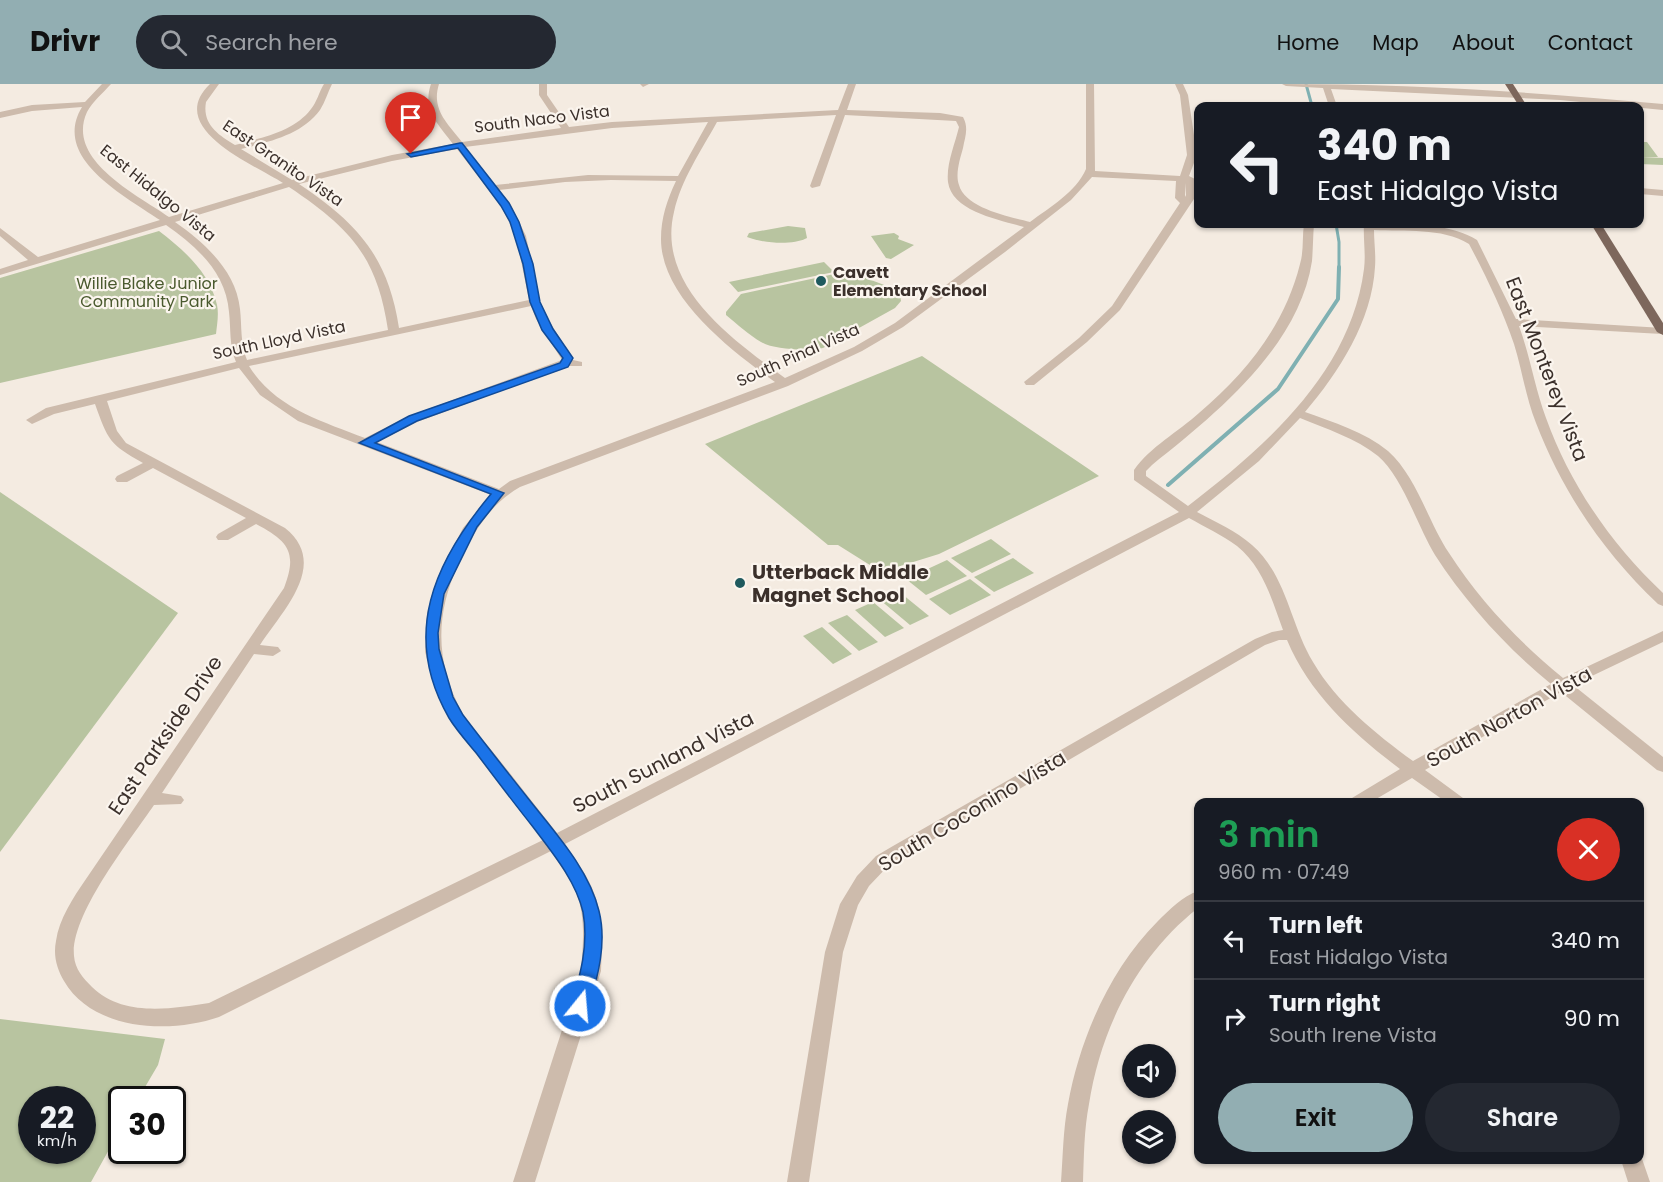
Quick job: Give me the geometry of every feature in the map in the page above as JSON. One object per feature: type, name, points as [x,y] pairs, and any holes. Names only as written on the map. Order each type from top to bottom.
[{"type":"main road","points":[[1509,84],[1520,102]]},
{"type":"main road","points":[[1598,228],[1663,332]]},
{"type":"street","name":"East Hidalgo Vista","points":[[107,84],[88,104],[78,128],[79,144],[83,154],[101,173],[194,239],[222,272],[234,304],[236,339],[243,364],[253,380],[287,411],[498,493]]},
{"type":"street","name":"East Granito Vista","points":[[215,84],[200,105],[201,119],[211,134],[289,184],[341,221],[363,246],[388,294],[394,332]]},
{"type":"street","points":[[232,149],[278,134],[302,122],[316,109],[328,84]]},
{"type":"street","points":[[365,443],[413,419],[573,363],[548,330],[535,302],[521,236],[506,205],[434,112],[431,96],[435,84]]},
{"type":"street","points":[[543,84],[543,95],[566,130]]},
{"type":"street","points":[[658,84],[667,84]]},
{"type":"street","points":[[814,186],[852,84]]},
{"type":"street","points":[[1090,84],[1089,174],[1194,178]]},
{"type":"street","points":[[1179,84],[1184,95],[1192,155],[1185,169],[1184,179]]},
{"type":"street","points":[[1286,84],[1560,97],[1612,102]]},
{"type":"street","points":[[1326,86],[1332,102]]},
{"type":"street","points":[[1560,97],[1652,96]]},
{"type":"street","points":[[0,115],[43,107],[88,104]]},
{"type":"street","points":[[1644,105],[1663,107]]},
{"type":"street","name":"South Naco Vista","points":[[0,272],[289,184],[392,158],[460,145],[566,130],[842,112],[963,118],[953,180],[958,193],[982,210],[1032,226]]},
{"type":"street","points":[[714,119],[672,200],[667,216],[666,232],[672,268],[678,282],[702,314],[726,339],[784,383]]},
{"type":"street","name":"South Pinal Vista","points":[[498,493],[548,470],[784,383],[858,349],[899,325],[1032,226],[1068,198],[1089,174]]},
{"type":"street","points":[[493,188],[585,176],[683,179]]},
{"type":"street","points":[[1030,382],[1083,340],[1116,308],[1191,196],[1191,182],[1184,179]]},
{"type":"street","points":[[1644,191],[1663,193]]},
{"type":"street","points":[[1309,228],[1307,254],[1297,290],[1275,336],[1221,403],[1140,470],[1139,477],[1187,513],[1231,536],[1257,558],[1280,600],[1306,664],[1329,696],[1369,736],[1452,798]]},
{"type":"street","name":"South Sunland Vista","points":[[83,992],[113,1012],[132,1016],[181,1016],[212,1011],[554,842],[1187,513],[1250,461],[1297,413],[1343,353],[1357,319],[1369,270],[1369,228]]},
{"type":"street","name":"East Monterey Vista","points":[[1402,228],[1463,235],[1473,242],[1511,322],[1542,423],[1565,473],[1608,542],[1623,561],[1663,601]]},
{"type":"street","points":[[0,231],[36,261]]},
{"type":"street","name":"South Lloyd Vista","points":[[33,420],[50,411],[243,364],[535,302]]},
{"type":"street","points":[[1511,322],[1663,332]]},
{"type":"street","name":"East Parkside Drive","points":[[83,992],[69,975],[65,960],[66,931],[71,916],[291,588],[299,568],[297,547],[290,538],[122,446],[116,438],[100,399]]},
{"type":"street","points":[[1297,413],[1347,432],[1383,454],[1399,474],[1442,554],[1472,595],[1507,634],[1561,685],[1663,766]]},
{"type":"street","points":[[122,479],[152,463]]},
{"type":"street","points":[[498,493],[471,526],[438,594],[431,633],[432,649],[446,697],[457,718],[554,842],[584,889],[591,913],[593,939],[591,971],[524,1182]]},
{"type":"street","points":[[223,537],[256,518]]},
{"type":"street","name":"South Coconino Vista","points":[[798,1182],[834,952],[849,904],[863,881],[882,861],[1260,642],[1277,635],[1292,634]]},
{"type":"street","name":"South Norton Vista","points":[[1365,798],[1492,722],[1561,685],[1663,636]]},
{"type":"street","points":[[250,649],[273,651]]},
{"type":"street","points":[[150,798],[175,800]]},
{"type":"street","points":[[1072,1182],[1079,1097],[1090,1054],[1110,1004],[1142,952],[1172,920],[1194,901]]},
{"type":"street","points":[[1633,1164],[1639,1182]]},
{"type":"green space","points":[[1644,142],[1647,142],[1658,157],[1644,157]]},
{"type":"green space","points":[[1644,157],[1663,158],[1663,165],[1644,164]]},
{"type":"green space","points":[[788,226],[805,228],[807,238],[777,243],[747,237],[749,233]]},
{"type":"green space","name":"Willie Blake Junior Community Park","points":[[159,231],[195,263],[214,293],[218,308],[216,334],[0,383],[0,278]]},
{"type":"green space","points":[[894,233],[899,236],[898,239],[914,245],[891,259],[886,258],[871,236]]},
{"type":"green space","points":[[824,262],[834,272],[738,292],[729,282]]},
{"type":"green space","points":[[839,273],[855,274],[895,289],[901,301],[895,308],[823,348],[816,349],[800,350],[767,345],[726,315],[741,294]]},
{"type":"green space","points":[[922,356],[1099,476],[939,554],[881,572],[838,545],[828,545],[705,444]]},
{"type":"green space","points":[[0,492],[178,613],[0,852]]},
{"type":"green space","points":[[991,539],[1011,554],[972,573],[951,558]]},
{"type":"green space","points":[[1013,558],[1034,573],[994,592],[974,577]]},
{"type":"green space","points":[[947,560],[967,576],[926,595],[906,579]]},
{"type":"green space","points":[[970,579],[991,595],[950,615],[929,599]]},
{"type":"green space","points":[[897,590],[929,616],[910,625],[879,599]]},
{"type":"green space","points":[[873,602],[904,628],[885,637],[855,610]]},
{"type":"green space","points":[[847,615],[878,642],[859,651],[828,623]]},
{"type":"green space","points":[[822,627],[852,654],[833,664],[803,636]]},
{"type":"green space","points":[[0,1019],[165,1039],[158,1065],[146,1086],[108,1086],[108,1151],[91,1182],[0,1182]]},
{"type":"waterway","points":[[1306,84],[1311,102]]},
{"type":"waterway","points":[[1337,228],[1339,267]]},
{"type":"waterway","points":[[1168,485],[1278,389],[1338,299],[1339,267]]},
{"type":"place","name":"Cavett Elementary School","points":[[821,281]]},
{"type":"place","name":"Utterback Middle Magnet School","points":[[740,583]]},
{"type":"route","points":[[411,154],[460,145],[506,205],[521,236],[535,302],[542,320],[568,358],[564,365],[413,419],[365,443],[498,493],[471,526],[446,574],[434,610],[431,633],[432,649],[446,697],[457,718],[554,842],[584,889],[591,913],[593,939],[591,971],[580,1006]]}]
